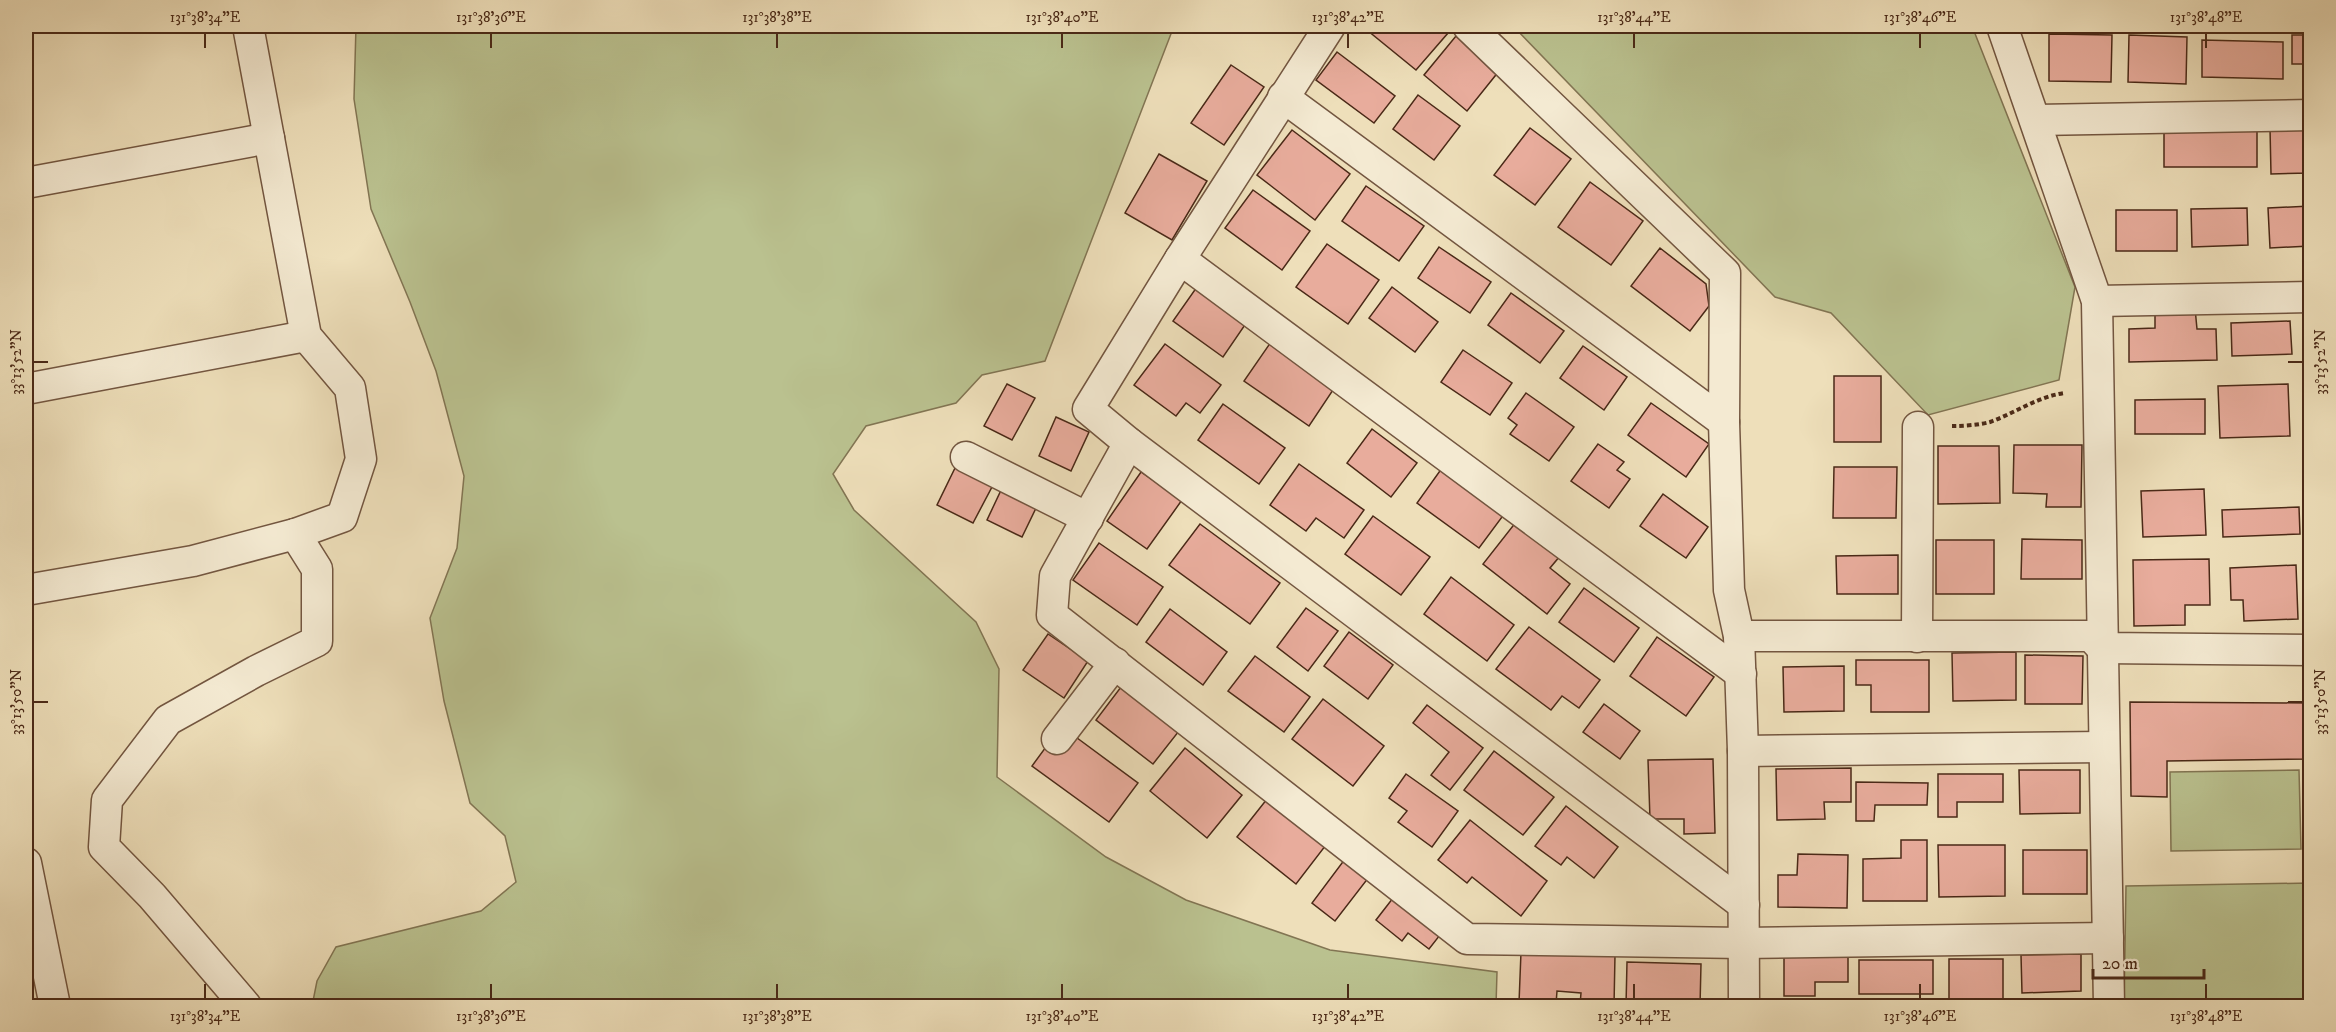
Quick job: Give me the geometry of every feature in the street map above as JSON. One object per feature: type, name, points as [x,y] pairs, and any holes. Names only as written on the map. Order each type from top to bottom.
[{"type":"street","points":[[26,590],[193,561],[295,534],[342,517],[361,459],[350,388],[306,336],[248,26]]},
{"type":"street","points":[[1330,26],[1180,259],[1088,409],[1129,443],[1744,904]]},
{"type":"street","points":[[1467,26],[1725,273],[1724,422],[1729,590],[1739,636],[1743,751],[1744,1006]]},
{"type":"street","points":[[2002,26],[2037,120],[2097,301],[2109,1006]]},
{"type":"street","points":[[1283,97],[1724,422]]},
{"type":"street","points":[[2037,120],[2310,115]]},
{"type":"street","points":[[26,183],[269,138]]},
{"type":"street","points":[[1180,259],[1741,674]]},
{"type":"street","points":[[2097,301],[2310,297]]},
{"type":"street","points":[[26,389],[306,336]]},
{"type":"street","points":[[1917,637],[1918,427]]},
{"type":"street","points":[[1129,443],[1054,576],[1052,615],[1467,939],[1743,943],[2108,938]]},
{"type":"street","points":[[966,457],[1088,518]]},
{"type":"street","points":[[246,1006],[152,896],[104,847],[107,800],[168,720],[256,671],[317,641],[317,569],[295,534]]},
{"type":"street","points":[[1739,636],[2091,636],[2102,648],[2310,650]]},
{"type":"street","points":[[1057,739],[1115,663]]},
{"type":"street","points":[[1743,751],[2104,747]]},
{"type":"street","points":[[26,863],[55,1006]]},
{"type":"path","points":[[1918,427],[1989,422],[2052,395],[2078,391],[2100,392]]},
{"type":"green space","points":[[356,26],[1174,26],[1045,361],[982,375],[956,403],[866,426],[833,474],[854,510],[976,622],[999,669],[997,777],[1106,857],[1186,900],[1330,950],[1497,972],[1496,1006],[312,1006],[317,981],[336,947],[481,911],[516,882],[505,836],[470,803],[444,701],[430,618],[457,548],[464,476],[436,371],[371,209],[354,99]]},
{"type":"green space","points":[[1513,26],[1972,26],[2075,287],[2059,380],[1928,415],[1831,313],[1775,297]]},
{"type":"green space","points":[[2299,770],[2301,849],[2171,851],[2170,772]]},
{"type":"green space","points":[[2310,883],[2310,1006],[2124,1006],[2126,886]]},
{"type":"building","points":[[1362,26],[1439,26],[1448,33],[1416,70]]},
{"type":"building","points":[[2049,34],[2112,35],[2111,82],[2049,81]]},
{"type":"building","points":[[2129,35],[2187,37],[2186,84],[2128,82]]},
{"type":"building","points":[[2292,35],[2310,35],[2310,64],[2292,64]]},
{"type":"building","points":[[1456,36],[1499,71],[1467,111],[1424,75]]},
{"type":"building","points":[[2202,40],[2283,42],[2283,79],[2202,77]]},
{"type":"building","points":[[1337,52],[1395,96],[1374,123],[1316,80]]},
{"type":"building","points":[[1231,65],[1264,87],[1224,145],[1191,123]]},
{"type":"building","points":[[1418,95],[1460,126],[1434,160],[1393,129]]},
{"type":"building","points":[[2310,127],[2310,173],[2271,174],[2270,128]]},
{"type":"building","points":[[1530,128],[1571,159],[1535,205],[1494,175]]},
{"type":"building","points":[[2257,129],[2257,167],[2164,167],[2164,130]]},
{"type":"building","points":[[1292,130],[1350,174],[1315,220],[1257,175]]},
{"type":"building","points":[[1159,154],[1207,181],[1172,240],[1125,213]]},
{"type":"building","points":[[1590,182],[1643,221],[1611,265],[1558,227]]},
{"type":"building","points":[[1366,186],[1424,226],[1399,261],[1342,221]]},
{"type":"building","points":[[1253,190],[1310,231],[1282,270],[1225,228]]},
{"type":"building","points":[[2310,206],[2310,246],[2270,248],[2268,208]]},
{"type":"building","points":[[2247,208],[2248,245],[2192,247],[2191,209]]},
{"type":"building","points":[[2116,210],[2177,210],[2177,251],[2116,251]]},
{"type":"building","points":[[1327,244],[1379,280],[1348,324],[1296,287]]},
{"type":"building","points":[[1439,247],[1491,282],[1470,313],[1418,278]]},
{"type":"building","points":[[1660,248],[1706,284],[1709,306],[1690,331],[1631,286]]},
{"type":"building","points":[[1199,284],[1249,319],[1223,357],[1173,321]]},
{"type":"building","points":[[1392,287],[1438,322],[1415,352],[1369,318]]},
{"type":"building","points":[[1511,293],[1564,331],[1540,363],[1488,325]]},
{"type":"building","points":[[2195,308],[2197,329],[2216,329],[2217,360],[2129,362],[2129,329],[2155,328],[2155,310]]},
{"type":"building","points":[[2290,321],[2292,354],[2232,356],[2231,323]]},
{"type":"building","points":[[1273,339],[1337,384],[1309,426],[1244,381]]},
{"type":"building","points":[[1165,344],[1221,385],[1200,413],[1186,403],[1176,416],[1134,385]]},
{"type":"building","points":[[1583,346],[1627,377],[1604,410],[1560,378]]},
{"type":"building","points":[[1463,350],[1512,383],[1490,415],[1441,382]]},
{"type":"building","points":[[1834,376],[1881,376],[1881,442],[1834,442]]},
{"type":"building","points":[[1007,384],[1035,398],[1012,440],[984,426]]},
{"type":"building","points":[[2288,384],[2290,436],[2220,438],[2218,386]]},
{"type":"building","points":[[2310,388],[2310,442],[2309,442]]},
{"type":"building","points":[[1526,393],[1574,427],[1549,461],[1510,434],[1517,425],[1508,418]]},
{"type":"building","points":[[2205,399],[2205,434],[2135,434],[2135,400]]},
{"type":"building","points":[[1651,403],[1709,444],[1686,477],[1628,435]]},
{"type":"building","points":[[1223,404],[1285,448],[1259,484],[1198,440]]},
{"type":"building","points":[[1056,417],[1089,432],[1071,471],[1039,456]]},
{"type":"building","points":[[1372,429],[1417,463],[1391,497],[1347,463]]},
{"type":"building","points":[[1598,444],[1624,462],[1617,470],[1630,479],[1609,508],[1571,481]]},
{"type":"building","points":[[2014,445],[2082,445],[2081,507],[2046,507],[2047,494],[2013,493]]},
{"type":"building","points":[[1938,446],[1999,446],[2000,503],[1938,504]]},
{"type":"building","points":[[1299,464],[1364,510],[1344,538],[1316,518],[1306,531],[1270,505]]},
{"type":"building","points":[[956,466],[993,485],[973,523],[937,505]]},
{"type":"building","points":[[1834,467],[1897,467],[1896,518],[1833,518]]},
{"type":"building","points":[[1442,468],[1505,513],[1479,548],[1417,503]]},
{"type":"building","points":[[1141,472],[1182,500],[1147,549],[1107,521]]},
{"type":"building","points":[[1003,486],[1038,504],[1022,537],[987,520]]},
{"type":"building","points":[[2204,489],[2206,535],[2143,537],[2141,491]]},
{"type":"building","points":[[1663,494],[1708,527],[1686,558],[1640,526]]},
{"type":"building","points":[[2299,507],[2300,534],[2223,537],[2222,510]]},
{"type":"building","points":[[1373,516],[1430,557],[1401,595],[1345,554]]},
{"type":"building","points":[[1516,522],[1560,556],[1550,568],[1570,584],[1547,614],[1483,564]]},
{"type":"building","points":[[1200,524],[1280,583],[1250,624],[1169,565]]},
{"type":"building","points":[[2022,539],[2082,540],[2082,579],[2021,579]]},
{"type":"building","points":[[1936,540],[1994,540],[1994,594],[1936,594]]},
{"type":"building","points":[[1099,543],[1163,587],[1137,625],[1073,580]]},
{"type":"building","points":[[1898,555],[1898,594],[1837,594],[1836,556]]},
{"type":"building","points":[[2209,559],[2210,605],[2185,605],[2185,625],[2134,626],[2133,560]]},
{"type":"building","points":[[2296,565],[2298,619],[2244,621],[2243,600],[2231,600],[2230,568]]},
{"type":"building","points":[[1451,577],[1514,625],[1487,661],[1424,614]]},
{"type":"building","points":[[1584,588],[1639,628],[1614,662],[1559,622]]},
{"type":"building","points":[[1306,608],[1338,631],[1308,671],[1277,647]]},
{"type":"building","points":[[1170,609],[1227,652],[1203,685],[1146,642]]},
{"type":"building","points":[[1529,627],[1600,680],[1579,708],[1562,696],[1551,710],[1496,669]]},
{"type":"building","points":[[1349,632],[1393,665],[1368,699],[1324,666]]},
{"type":"building","points":[[1048,634],[1088,661],[1064,698],[1023,670]]},
{"type":"building","points":[[1657,637],[1714,677],[1686,716],[1630,676]]},
{"type":"building","points":[[2016,652],[2016,700],[1953,701],[1952,653]]},
{"type":"building","points":[[2025,655],[2083,656],[2082,704],[2025,704]]},
{"type":"building","points":[[1255,656],[1310,697],[1284,732],[1228,691]]},
{"type":"building","points":[[1856,660],[1929,660],[1929,712],[1871,712],[1871,685],[1856,685]]},
{"type":"building","points":[[1844,666],[1844,711],[1784,712],[1783,667]]},
{"type":"building","points":[[1121,687],[1179,731],[1153,764],[1096,720]]},
{"type":"building","points":[[1323,699],[1384,746],[1353,786],[1292,739]]},
{"type":"building","points":[[2130,702],[2309,703],[2309,759],[2167,761],[2167,797],[2131,796]]},
{"type":"building","points":[[1604,704],[1640,731],[1620,759],[1583,732]]},
{"type":"building","points":[[1427,705],[1483,748],[1450,790],[1431,775],[1449,752],[1413,723]]},
{"type":"building","points":[[1069,732],[1138,783],[1109,822],[1032,766],[1051,740]]},
{"type":"building","points":[[1185,748],[1242,795],[1207,838],[1150,791]]},
{"type":"building","points":[[1494,751],[1554,797],[1523,835],[1464,790]]},
{"type":"building","points":[[1713,759],[1715,833],[1684,834],[1684,819],[1650,819],[1648,760]]},
{"type":"building","points":[[1851,768],[1851,802],[1824,802],[1825,819],[1777,820],[1776,769]]},
{"type":"building","points":[[2019,770],[2080,770],[2080,813],[2020,814]]},
{"type":"building","points":[[1406,774],[1458,811],[1432,847],[1398,822],[1407,811],[1389,798]]},
{"type":"building","points":[[1938,774],[2003,774],[2003,802],[1957,802],[1957,817],[1938,817]]},
{"type":"building","points":[[1856,782],[1928,783],[1927,805],[1875,805],[1874,821],[1856,821]]},
{"type":"building","points":[[1267,799],[1326,845],[1296,884],[1237,837]]},
{"type":"building","points":[[1566,806],[1618,847],[1594,878],[1567,857],[1561,865],[1535,846]]},
{"type":"building","points":[[1470,820],[1547,881],[1521,916],[1472,877],[1467,883],[1438,860]]},
{"type":"building","points":[[1901,840],[1927,840],[1927,901],[1863,901],[1863,859],[1901,858]]},
{"type":"building","points":[[1938,845],[2005,845],[2005,896],[1939,897]]},
{"type":"building","points":[[2023,850],[2087,850],[2087,894],[2023,894]]},
{"type":"building","points":[[1798,854],[1848,855],[1847,908],[1778,907],[1778,875],[1797,875]]},
{"type":"building","points":[[1345,859],[1369,877],[1335,921],[1312,903]]},
{"type":"building","points":[[1393,898],[1440,935],[1429,949],[1408,933],[1402,941],[1376,920]]},
{"type":"building","points":[[1521,952],[1615,955],[1614,1006],[1580,1005],[1581,993],[1557,991],[1556,1004],[1519,1003]]},
{"type":"building","points":[[1784,953],[1848,953],[1848,982],[1815,982],[1815,996],[1784,996]]},
{"type":"building","points":[[2081,954],[2081,991],[2022,993],[2021,955]]},
{"type":"building","points":[[1949,959],[2003,959],[2003,1002],[1949,1002]]},
{"type":"building","points":[[1859,960],[1933,960],[1933,994],[1859,994]]},
{"type":"building","points":[[1627,962],[1701,964],[1700,1006],[1626,1006]]}]
